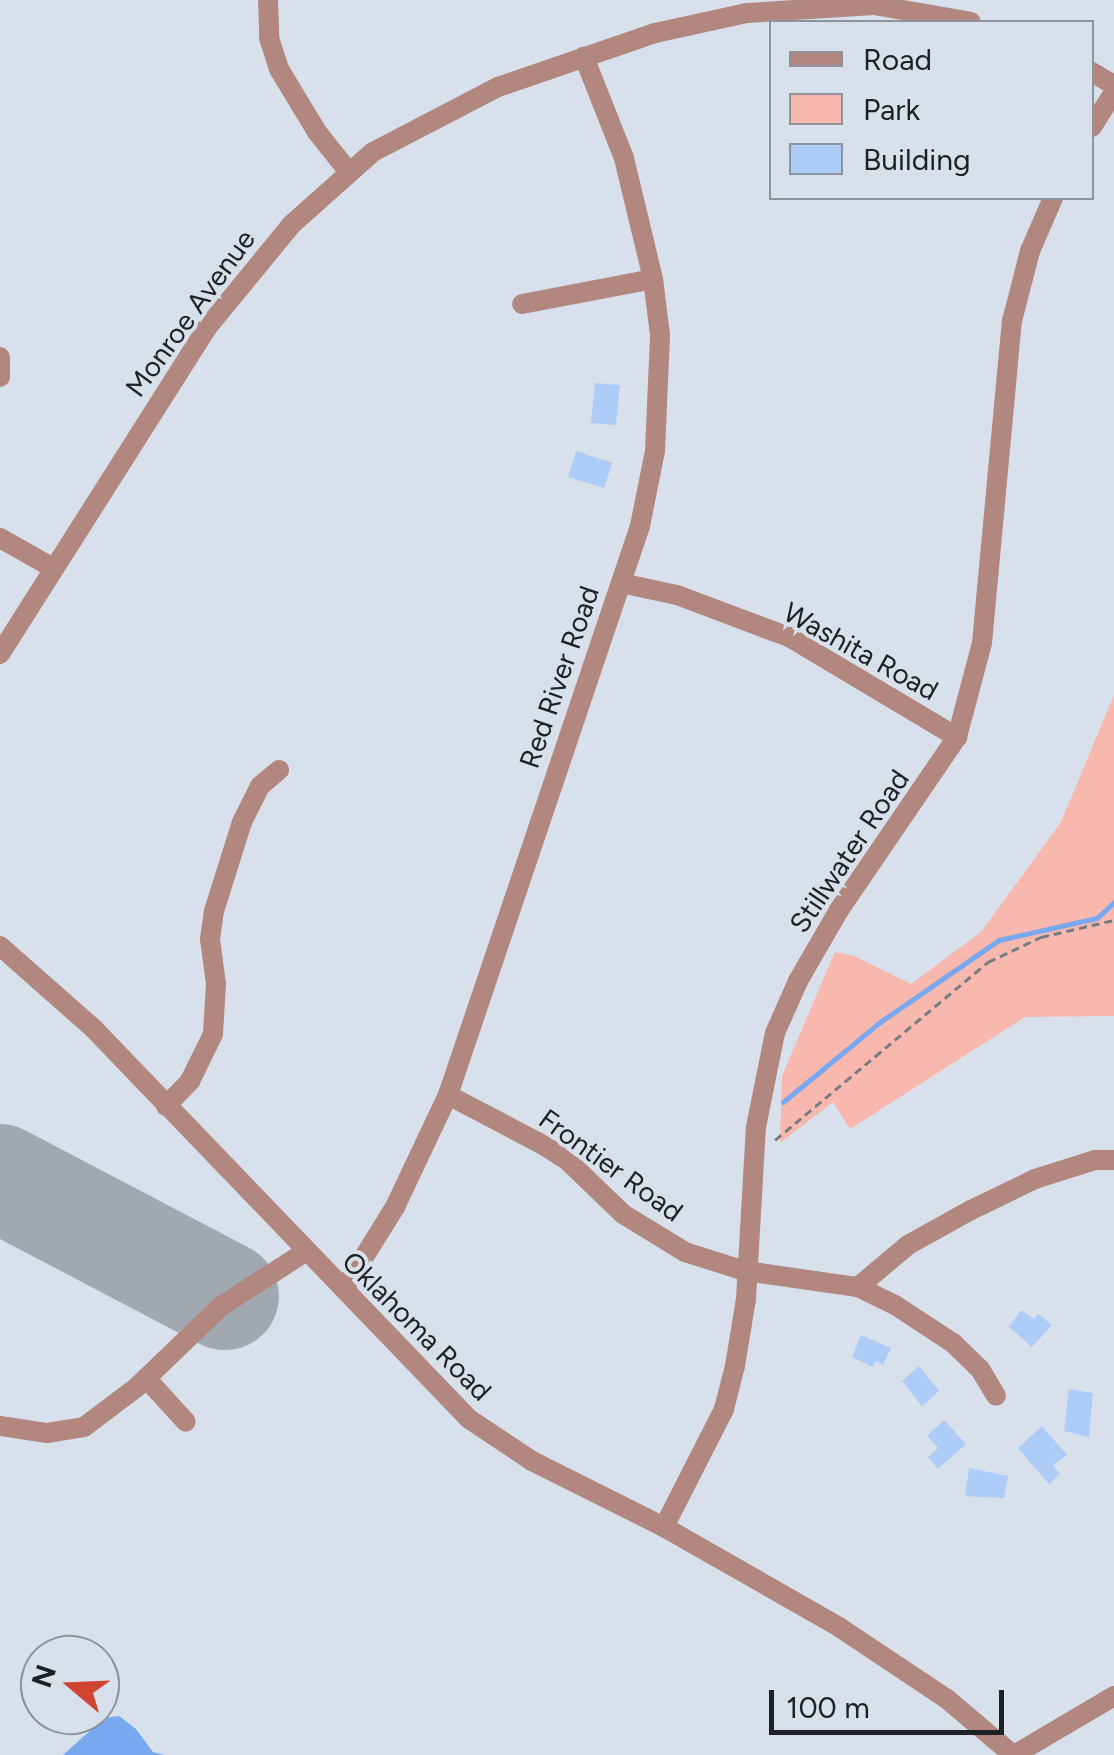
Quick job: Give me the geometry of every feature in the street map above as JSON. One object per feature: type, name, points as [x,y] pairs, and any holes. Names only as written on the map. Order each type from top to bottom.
[{"type":"street","points":[[268,0],[269,38],[279,69],[297,102],[348,171]]},
{"type":"street","name":"Monroe Avenue","points":[[0,654],[206,329],[290,224],[348,171],[396,138],[456,106],[584,57],[654,33],[747,13],[874,2],[962,20]]},
{"type":"street","name":"Red River Road","points":[[344,1289],[395,1206],[448,1095],[622,583],[640,526],[655,451],[660,335],[654,279],[624,158],[584,57]]},
{"type":"street","points":[[1094,124],[1114,92]]},
{"type":"street","name":"Stillwater Road","points":[[664,1527],[724,1409],[746,1299],[754,1157],[774,1034],[839,910],[956,738],[982,643],[1012,321],[1030,250],[1052,200]]},
{"type":"street","points":[[522,304],[654,279]]},
{"type":"street","points":[[0,358],[0,377]]},
{"type":"street","points":[[0,538],[53,568]]},
{"type":"street","name":"Washita Road","points":[[622,583],[677,596],[789,637],[956,738]]},
{"type":"street","points":[[166,1106],[190,1081],[212,1034],[216,984],[210,939],[214,912],[242,822],[260,786],[279,770]]},
{"type":"street","name":"Oklahoma Road","points":[[0,946],[93,1028],[469,1419],[600,1499],[664,1527],[839,1627],[947,1699],[1013,1755]]},
{"type":"street","name":"Frontier Road","points":[[448,1095],[556,1153],[623,1214],[685,1252],[745,1271],[858,1287]]},
{"type":"street","points":[[996,1396],[980,1369],[953,1343],[858,1287],[908,1245],[971,1210],[1034,1180],[1095,1160],[1114,1160]]},
{"type":"street","points":[[0,1426],[65,1433],[102,1416],[220,1307],[305,1252]]},
{"type":"street","points":[[146,1378],[186,1422]]},
{"type":"street","points":[[1013,1755],[1114,1696]]},
{"type":"path","points":[[754,1157],[988,962],[1041,937],[1114,920]]},
{"type":"green space","points":[[1114,695],[1114,1016],[1025,1017],[850,1129],[833,1102],[780,1143],[782,1076],[835,952],[854,956],[911,984],[981,932],[1061,822]]},
{"type":"water","points":[[120,1717],[136,1729],[153,1752],[164,1755],[63,1755],[85,1735],[120,1735]]},
{"type":"building","points":[[595,383],[620,385],[616,425],[591,423]]},
{"type":"building","points":[[576,451],[612,463],[604,488],[568,477]]},
{"type":"building","points":[[1021,1310],[1034,1319],[1038,1314],[1052,1325],[1032,1347],[1009,1327]]},
{"type":"building","points":[[861,1335],[891,1348],[883,1365],[875,1361],[873,1367],[852,1357]]},
{"type":"building","points":[[919,1366],[939,1391],[922,1406],[902,1381]]},
{"type":"building","points":[[1069,1389],[1093,1393],[1089,1437],[1064,1431]]},
{"type":"building","points":[[944,1420],[966,1444],[938,1469],[928,1457],[938,1448],[927,1436]]},
{"type":"building","points":[[1042,1426],[1067,1455],[1053,1465],[1060,1474],[1049,1484],[1018,1448]]},
{"type":"building","points":[[969,1468],[1008,1476],[1004,1498],[965,1496]]},
{"type":"waterway","points":[[783,1102],[880,1022],[999,940],[1097,918],[1114,902]]},
{"type":"runway","points":[[0,1178],[225,1296]]}]
